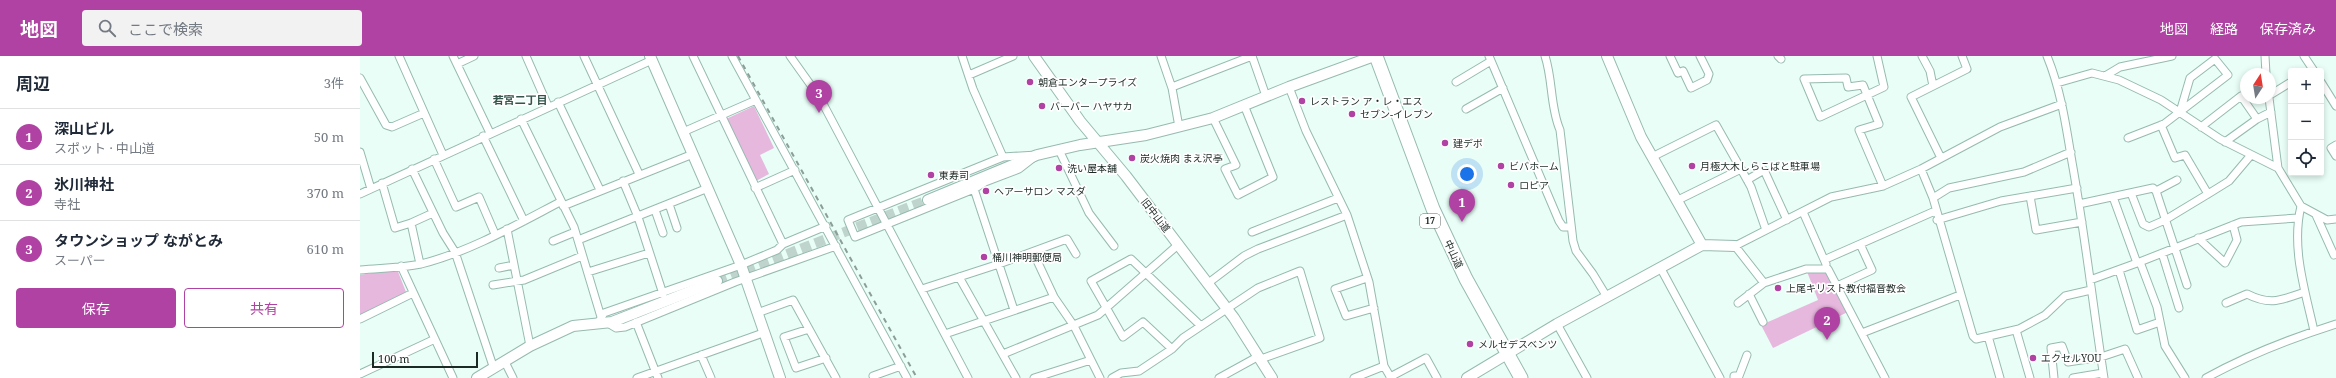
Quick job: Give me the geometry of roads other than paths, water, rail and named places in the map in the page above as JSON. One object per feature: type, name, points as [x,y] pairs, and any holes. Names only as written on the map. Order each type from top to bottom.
[{"type":"highway","name":"中山道","points":[[1371,56],[1400,146],[1435,232],[1459,284],[1504,356],[1521,378]]},
{"type":"highway","name":"中山道","points":[[1504,356],[1512,378]]},
{"type":"street","points":[[399,56],[443,155]]},
{"type":"street","points":[[453,56],[490,132]]},
{"type":"street","points":[[457,64],[474,56]]},
{"type":"street","points":[[526,56],[548,106]]},
{"type":"street","points":[[584,56],[639,174]]},
{"type":"street","points":[[693,56],[720,116],[783,244]]},
{"type":"street","points":[[732,56],[826,226],[907,378]]},
{"type":"street","points":[[790,56],[820,98],[968,378]]},
{"type":"street","points":[[962,56],[973,89],[1003,157]]},
{"type":"street","points":[[969,75],[1013,56]]},
{"type":"street","name":"旧中山道","points":[[1034,56],[1097,142],[1113,159],[1179,244],[1227,309],[1272,378]]},
{"type":"street","points":[[1162,56],[1172,87],[1179,127]]},
{"type":"street","points":[[1172,87],[1252,56],[1266,96]]},
{"type":"street","points":[[1037,155],[1019,169],[985,182],[974,189],[855,237],[848,220],[1003,157],[1037,155],[1179,127],[1213,118],[1288,87],[1371,56]]},
{"type":"street","points":[[1545,56],[1551,73],[1555,118],[1560,130],[1571,227],[1576,251],[1593,274],[1606,297]]},
{"type":"street","points":[[1607,56],[1652,157],[1702,245]]},
{"type":"street","points":[[1670,56],[1678,73],[1683,71],[1690,88],[1707,80],[1709,74],[1700,56]]},
{"type":"street","points":[[1877,56],[1884,87],[1867,95],[1820,117],[1804,79],[1846,78],[1848,87],[1863,85],[1867,95],[1879,124],[1859,130],[1883,186]]},
{"type":"street","points":[[1922,56],[1930,71],[1933,86]]},
{"type":"street","points":[[1941,158],[1911,97],[1968,69],[1962,56]]},
{"type":"street","points":[[2047,56],[2057,83],[2071,152],[2104,376],[2073,378]]},
{"type":"street","points":[[2105,76],[2120,67],[2172,56]]},
{"type":"street","points":[[2265,56],[2266,68]]},
{"type":"street","points":[[2304,56],[2311,68]]},
{"type":"street","points":[[360,194],[651,58],[741,265],[777,377]]},
{"type":"street","points":[[1456,82],[1490,59],[1563,227],[1571,227]]},
{"type":"street","points":[[2128,138],[2161,125],[2180,112],[2228,75],[2215,59],[2190,78],[2180,112]]},
{"type":"street","points":[[2057,83],[2092,73],[2119,80],[2161,100],[2224,142],[2278,168]]},
{"type":"street","points":[[360,78],[386,125],[392,127],[424,113]]},
{"type":"street","points":[[2276,92],[2288,84]]},
{"type":"street","points":[[2324,86],[2333,96],[2336,106]]},
{"type":"street","points":[[1288,87],[1306,131],[1347,215],[1367,278],[1384,366],[1391,377],[1426,358],[1437,378]]},
{"type":"street","points":[[1466,109],[1503,88]]},
{"type":"street","points":[[2201,127],[2241,96],[2257,119]]},
{"type":"street","points":[[683,132],[756,100]]},
{"type":"street","points":[[558,102],[600,190]]},
{"type":"street","points":[[1466,378],[1557,324],[1702,245],[1735,246],[1832,197],[1883,186],[1921,169],[2000,127],[2062,104]]},
{"type":"street","points":[[2270,104],[2278,168],[2301,206],[2327,220],[2336,219]]},
{"type":"street","points":[[1213,118],[1236,166],[1225,170],[1238,195],[1274,177],[1244,105]]},
{"type":"street","points":[[2224,142],[2257,119],[2271,112]]},
{"type":"street","points":[[521,119],[575,232],[602,321],[616,328],[636,322],[836,246]]},
{"type":"street","points":[[1652,157],[1716,125],[1747,180],[1766,230]]},
{"type":"street","points":[[2161,125],[2175,158],[2185,155],[2208,194]]},
{"type":"street","points":[[483,136],[524,221]]},
{"type":"street","points":[[2336,145],[2331,148],[2336,156]]},
{"type":"street","points":[[1059,150],[1089,213],[1114,246]]},
{"type":"street","points":[[360,152],[371,188]]},
{"type":"street","points":[[1932,198],[1949,188],[2024,172],[2071,152]]},
{"type":"street","points":[[360,270],[420,264],[456,252],[561,204],[693,154]]},
{"type":"street","points":[[928,200],[1037,155]]},
{"type":"street","points":[[2131,193],[2143,224],[2149,227],[2166,220],[2228,181],[2251,155]]},
{"type":"street","points":[[434,159],[456,207],[479,197],[495,234]]},
{"type":"street","points":[[412,169],[433,213],[456,252],[494,369]]},
{"type":"street","points":[[1676,201],[1741,169]]},
{"type":"street","points":[[1921,169],[1932,198],[1973,336],[1976,339],[2016,330],[2045,315],[2065,296],[2091,290]]},
{"type":"street","points":[[755,188],[795,170]]},
{"type":"street","points":[[1747,180],[1764,170],[1787,220]]},
{"type":"street","points":[[2156,191],[2177,180]]},
{"type":"street","points":[[623,181],[638,217],[663,294]]},
{"type":"street","points":[[382,183],[395,228],[411,224],[433,213]]},
{"type":"street","points":[[578,240],[708,188]]},
{"type":"street","points":[[1938,220],[2001,201],[2077,188]]},
{"type":"street","points":[[2079,204],[2153,188],[2156,191],[2187,285]]},
{"type":"street","points":[[974,189],[1014,310]]},
{"type":"street","points":[[2030,196],[2036,230],[2082,222]]},
{"type":"street","points":[[2113,197],[2160,322],[2166,346],[2185,378]]},
{"type":"street","points":[[1252,232],[1338,198]]},
{"type":"street","points":[[670,204],[677,228]]},
{"type":"street","points":[[2301,206],[2298,218],[2298,260],[2314,331]]},
{"type":"street","points":[[655,210],[663,233]]},
{"type":"street","points":[[1826,259],[1935,211]]},
{"type":"street","points":[[1803,212],[1822,256],[1826,259],[1826,268],[1885,378]]},
{"type":"street","points":[[1208,284],[1244,256],[1258,249],[1347,215]]},
{"type":"street","points":[[2316,215],[2334,256]]},
{"type":"street","points":[[2090,280],[2120,270],[2241,222],[2298,218]]},
{"type":"street","points":[[411,224],[420,264]]},
{"type":"street","points":[[2198,238],[2225,263],[2237,240],[2233,225]]},
{"type":"street","points":[[602,321],[604,314],[741,265],[777,250],[783,244],[826,226]]},
{"type":"street","points":[[507,229],[530,346]]},
{"type":"street","points":[[553,241],[575,232]]},
{"type":"street","points":[[922,289],[999,264],[1067,239],[1076,254]]},
{"type":"street","points":[[1003,354],[1098,315],[1179,244]]},
{"type":"street","points":[[1837,286],[1872,270],[1860,244]]},
{"type":"street","points":[[1735,246],[1764,283]]},
{"type":"street","points":[[1033,252],[1054,297],[1074,326],[1100,378]]},
{"type":"street","points":[[2162,253],[2179,308]]},
{"type":"street","points":[[588,272],[649,254]]},
{"type":"street","points":[[493,285],[517,282],[582,256]]},
{"type":"street","points":[[1172,349],[1143,322],[1123,337],[1107,307],[1091,282],[1131,259],[1147,272],[1201,326]]},
{"type":"street","points":[[499,268],[514,265]]},
{"type":"street","points":[[401,266],[453,378]]},
{"type":"street","points":[[1660,267],[1720,378]]},
{"type":"street","points":[[1738,303],[1764,283],[1806,269],[1826,268]]},
{"type":"street","points":[[2120,270],[2137,330],[2160,322]]},
{"type":"street","points":[[1112,378],[1121,374],[1139,371],[1172,349],[1183,338],[1258,288],[1300,271],[1320,338],[1260,358],[1219,378]]},
{"type":"street","points":[[959,277],[1016,378]]},
{"type":"street","points":[[1367,278],[1335,289],[1346,316],[1374,308]]},
{"type":"street","points":[[477,378],[530,346],[573,326],[602,321],[612,322],[654,307],[717,281]]},
{"type":"street","points":[[2226,303],[2247,294],[2263,302],[2283,300],[2305,292]]},
{"type":"street","points":[[360,319],[413,293]]},
{"type":"street","points":[[1749,294],[1763,322]]},
{"type":"street","points":[[1862,333],[1960,295]]},
{"type":"street","points":[[944,334],[1054,297]]},
{"type":"street","points":[[757,313],[793,300],[836,378]]},
{"type":"street","points":[[636,322],[656,375]]},
{"type":"street","points":[[1557,324],[1587,378]]},
{"type":"street","points":[[2206,378],[2227,366],[2314,331],[2336,324]]},
{"type":"street","points":[[809,329],[784,337],[796,368],[826,358]]},
{"type":"street","points":[[2016,330],[2030,378]]},
{"type":"street","points":[[636,378],[656,375],[701,355],[763,333]]},
{"type":"street","points":[[1988,336],[2000,378]]},
{"type":"street","points":[[360,374],[435,339]]},
{"type":"street","points":[[2054,378],[2051,348],[2062,346],[2068,362],[2101,357],[2125,349],[2138,378]]},
{"type":"street","points":[[701,355],[711,378]]},
{"type":"street","points":[[1734,378],[1734,376],[1739,376],[1747,355]]},
{"type":"street","points":[[1035,378],[1091,360]]},
{"type":"street","points":[[505,362],[513,378]]},
{"type":"street","points":[[872,377],[901,366]]},
{"type":"street","points":[[1354,378],[1384,366]]},
{"type":"tunnel","points":[[717,281],[928,200]]},
{"type":"railway","points":[[738,56],[917,378]]},
{"type":"place","name":"朝倉エンタープライズ","points":[[1030,82]]},
{"type":"place","name":"レストラン ア・レ・エス","points":[[1302,101]]},
{"type":"place","name":"バーバー ハヤサカ","points":[[1042,106]]},
{"type":"place","name":"タウンショップ ながとみ","points":[[819,113]]},
{"type":"place","name":"セブン-イレブン","points":[[1352,114]]},
{"type":"place","name":"建デポ","points":[[1445,143]]},
{"type":"place","name":"炭火焼肉 まえ沢亭","points":[[1132,158]]},
{"type":"place","name":"ビバホーム","points":[[1501,166]]},
{"type":"place","name":"月極大木しらこばと駐車場","points":[[1692,166]]},
{"type":"place","name":"洗い屋本舗","points":[[1059,168]]},
{"type":"place","name":"東寿司","points":[[931,175]]},
{"type":"place","name":"ロピア","points":[[1511,185]]},
{"type":"place","name":"ヘアーサロン マスダ","points":[[986,191]]},
{"type":"place","name":"深山ビル","points":[[1462,222]]},
{"type":"place","name":"桶川神明郵便局","points":[[984,257]]},
{"type":"place","name":"上尾キリスト教付福音教会","points":[[1778,288]]},
{"type":"place","name":"氷川神社","points":[[1827,340]]},
{"type":"place","name":"メルセデスベンツ","points":[[1470,344]]},
{"type":"place","name":"エクセルYOU","points":[[2033,358]]},
{"type":"district","name":"若宮二丁目","points":[[520,100]]}]
